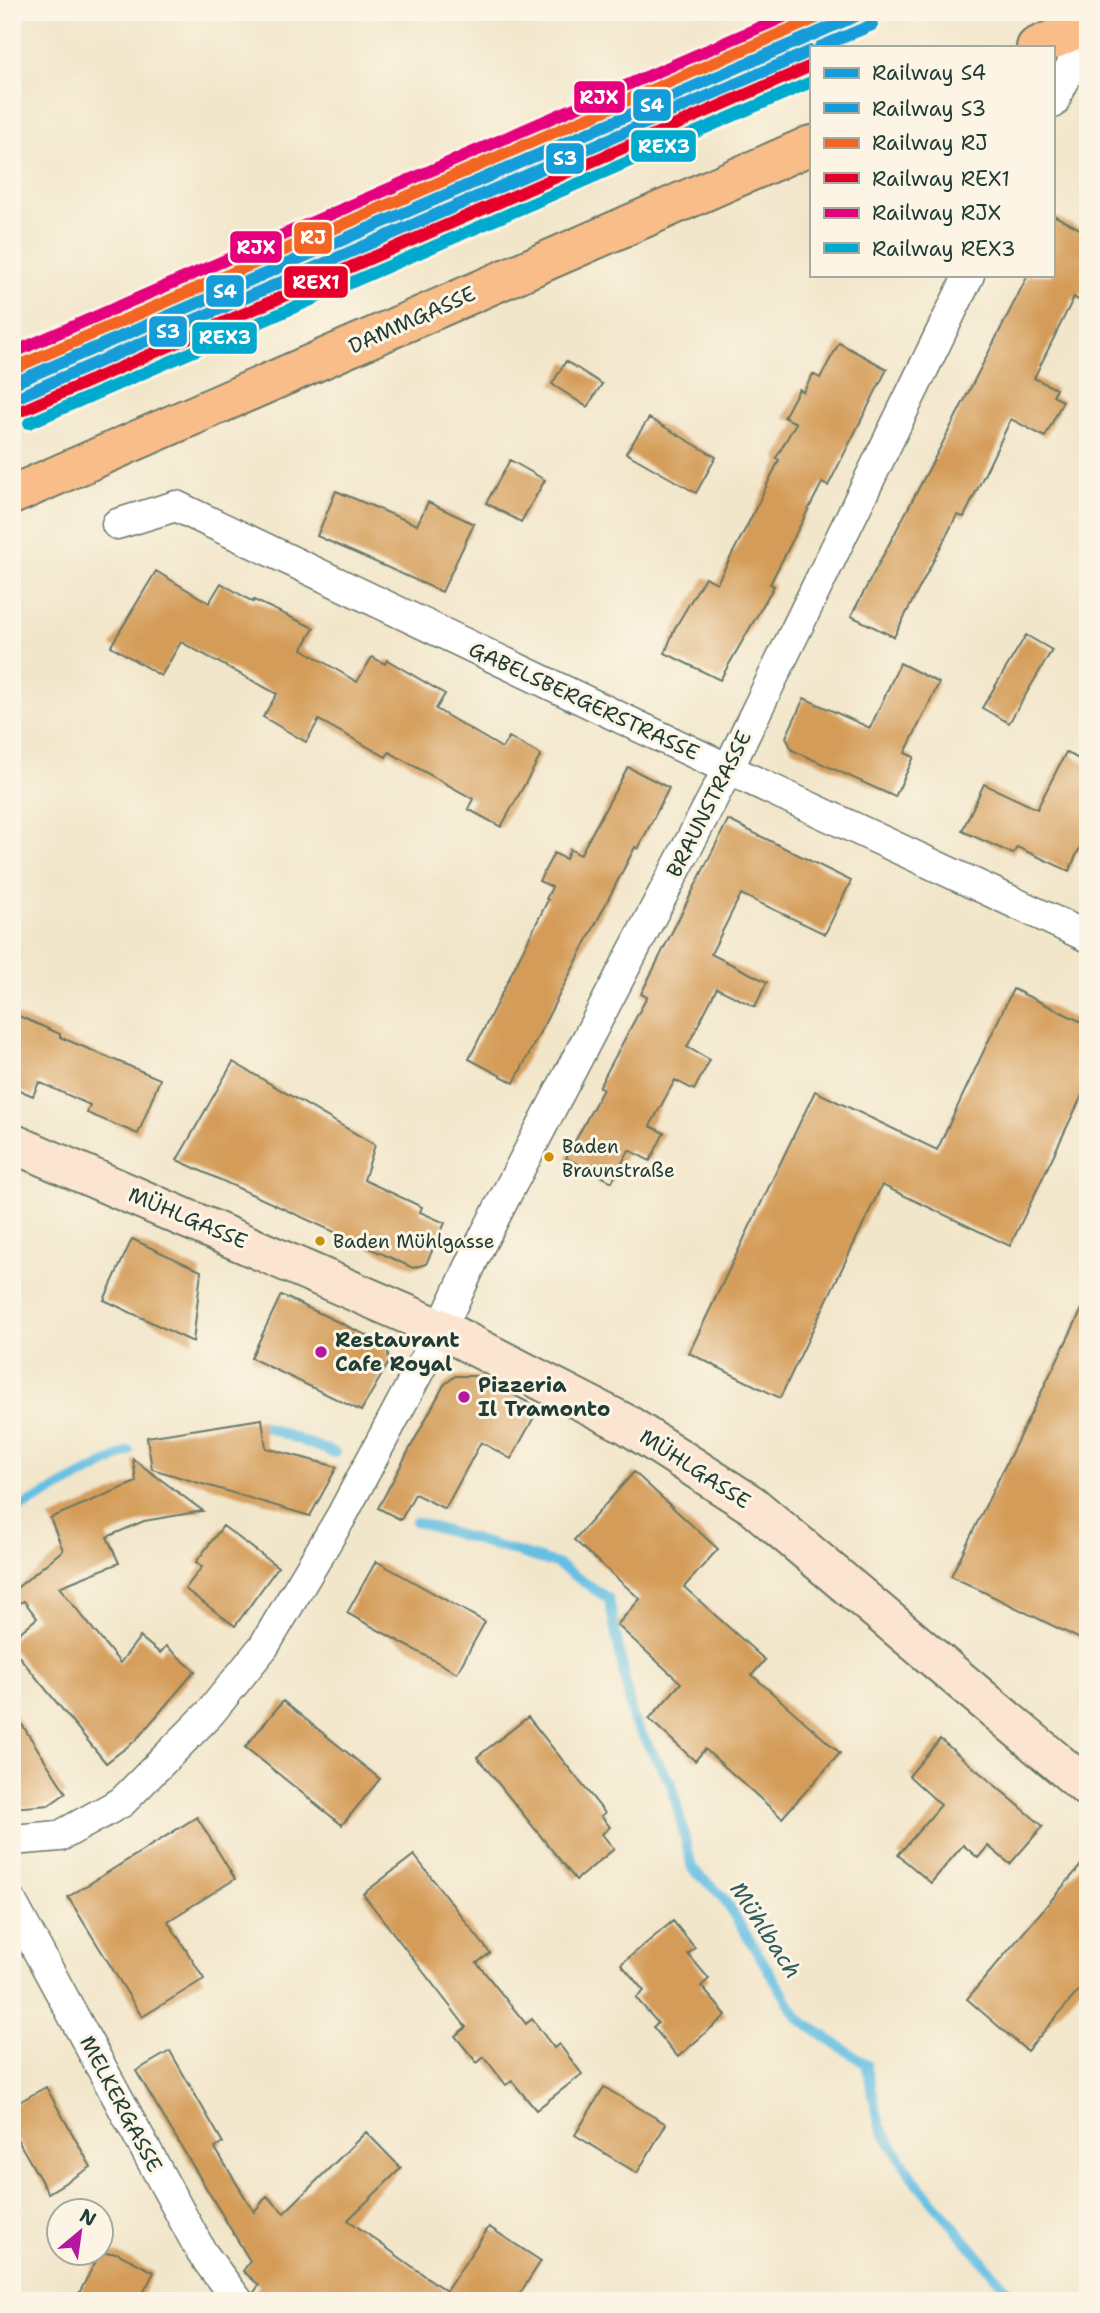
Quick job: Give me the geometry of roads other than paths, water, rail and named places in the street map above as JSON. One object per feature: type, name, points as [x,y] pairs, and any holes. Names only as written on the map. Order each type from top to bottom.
[{"type":"main road","points":[[1038,46],[1088,24]]},
{"type":"main road","name":"DAMMGASSE","points":[[12,495],[810,145]]},
{"type":"street","points":[[1054,101],[1088,31]]},
{"type":"street","name":"BRAUNSTRASSE","points":[[12,1840],[60,1836],[122,1801],[210,1713],[264,1646],[341,1517],[442,1329],[481,1243],[728,769],[969,276]]},
{"type":"street","name":"GABELSBERGERSTRASSE","points":[[117,524],[176,506],[1088,937]]},
{"type":"street","name":"MÜHLGASSE","points":[[12,1143],[442,1329],[628,1425],[752,1505],[1088,1788]]},
{"type":"street","name":"MELKERGASSE","points":[[12,1903],[202,2253],[238,2301]]},
{"type":"waterway","name":"Mühlbach","points":[[263,1426],[335,1453]]},
{"type":"waterway","name":"Mühlbach","points":[[12,1512],[129,1451]]},
{"type":"waterway","name":"Mühlbach","points":[[416,1522],[557,1564],[609,1599],[633,1720],[672,1785],[692,1868],[722,1896],[799,2019],[866,2064],[880,2126],[913,2178],[1011,2295],[1021,2301]]},
{"type":"rail line","name":"RJX","points":[[12,353],[795,12]]},
{"type":"rail line","name":"RJ","points":[[12,369],[830,12]]},
{"type":"rail line","name":"S4","points":[[12,384],[865,12]]},
{"type":"rail line","name":"S3","points":[[822,46],[872,25]]},
{"type":"rail line","name":"S3","points":[[18,397],[810,51]]},
{"type":"rail line","name":"REX1","points":[[23,410],[810,66]]},
{"type":"rail line","name":"REX3","points":[[29,423],[810,82]]},
{"type":"place","name":"Baden Braunstraße","points":[[549,1157]]},
{"type":"place","name":"Baden Mühlgasse","points":[[320,1241]]},
{"type":"place","name":"Restaurant Cafe Royal","points":[[321,1352]]},
{"type":"place","name":"Pizzeria Il Tramonto","points":[[464,1397]]}]
